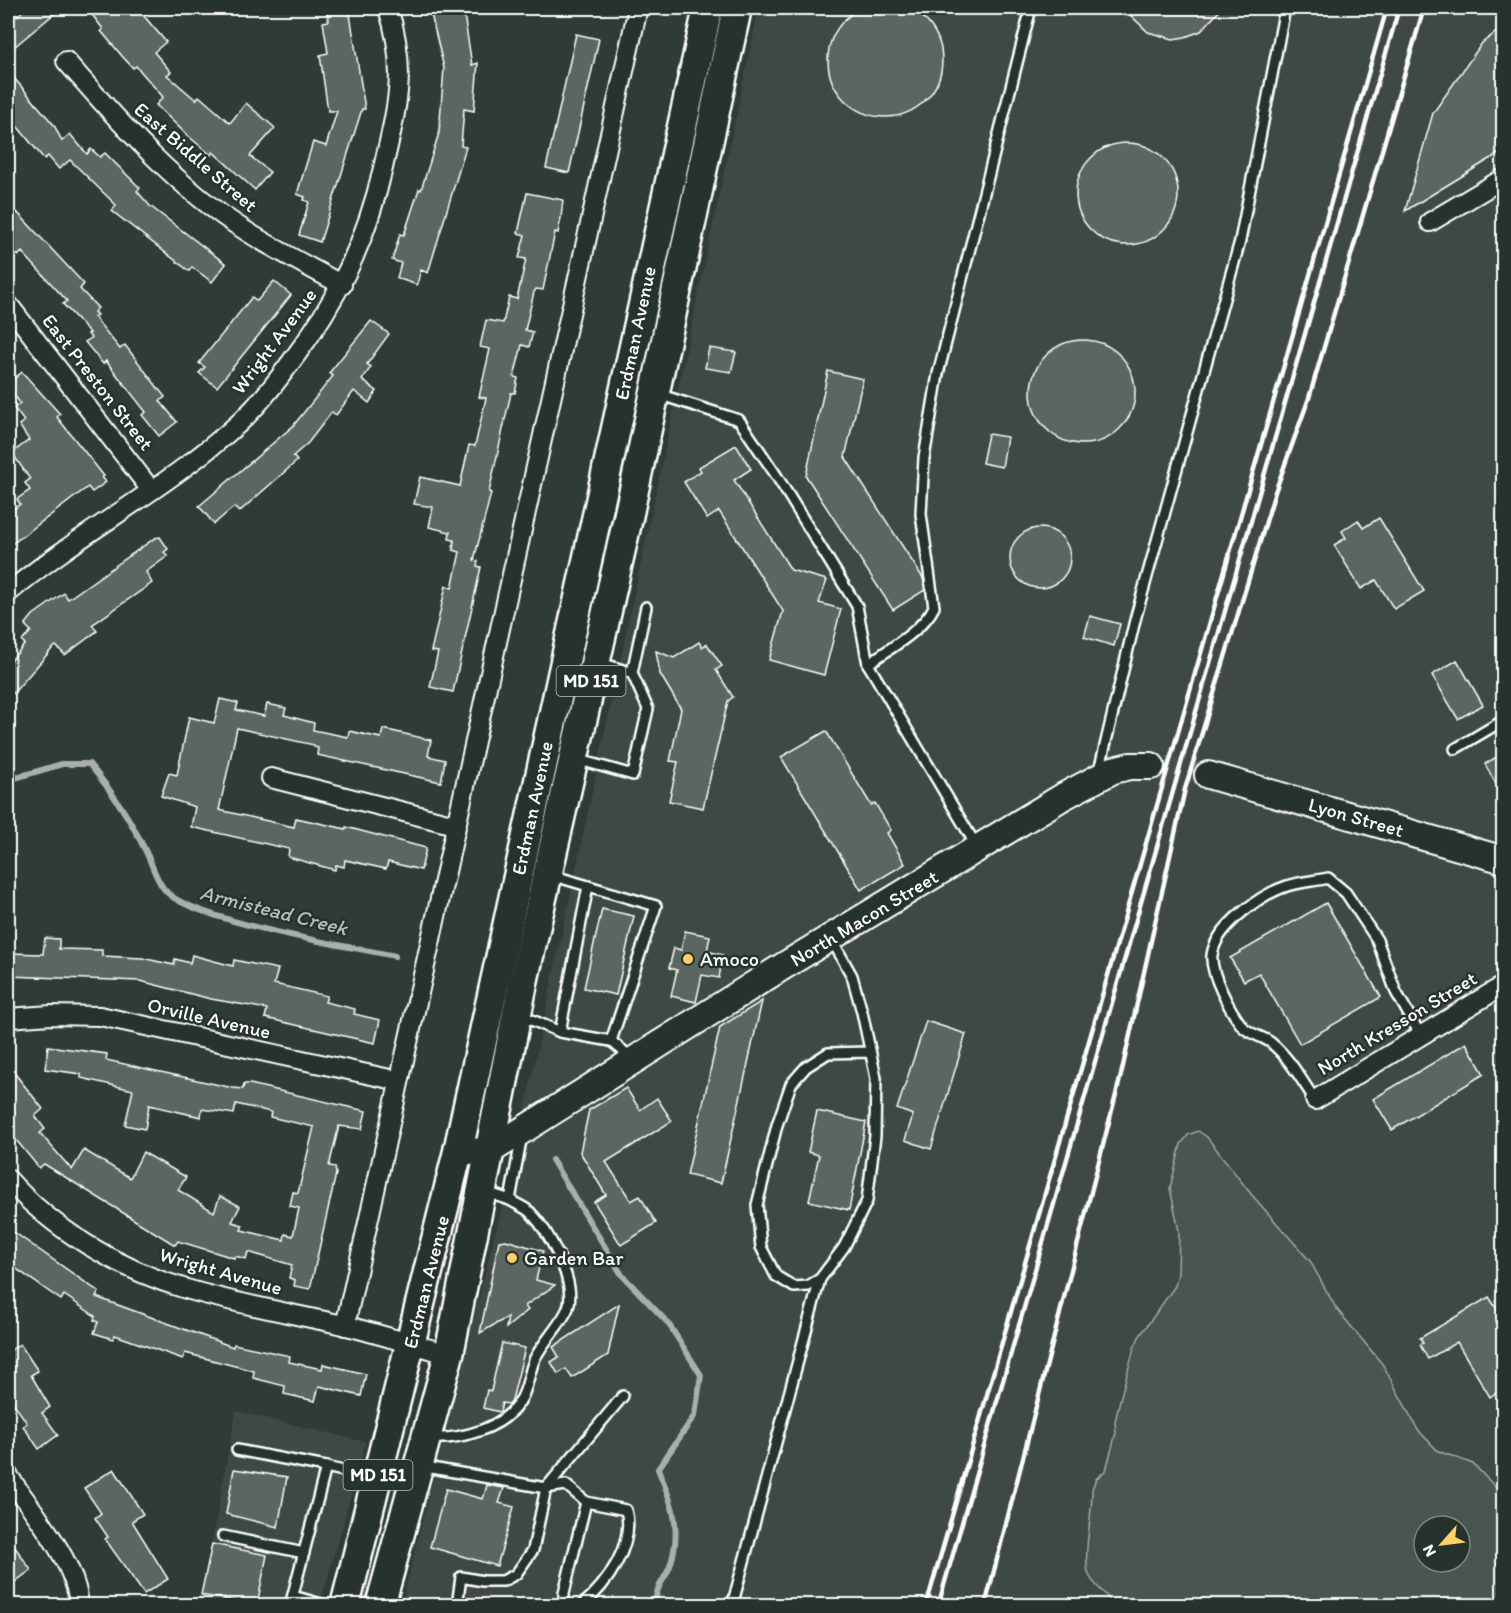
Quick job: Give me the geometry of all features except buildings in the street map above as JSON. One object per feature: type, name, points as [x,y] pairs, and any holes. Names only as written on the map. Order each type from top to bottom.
[{"type":"main road","name":"Erdman Avenue","points":[[380,1605],[449,1354],[517,1014],[595,662],[639,389],[708,8]]},
{"type":"main road","name":"Erdman Avenue","points":[[345,1605],[458,1151],[639,389],[736,8]]},
{"type":"street","name":"Wright Avenue","points":[[8,593],[151,490],[239,423],[262,399],[314,332],[342,285],[366,229],[393,129],[401,83],[393,21],[388,8]]},
{"type":"street","points":[[345,1326],[638,8]]},
{"type":"street","name":"East Biddle Street","points":[[66,62],[124,127],[198,195],[245,231],[342,285]]},
{"type":"street","points":[[1430,222],[1503,178]]},
{"type":"street","name":"East Preston Street","points":[[8,304],[151,490]]},
{"type":"street","name":"North Macon Street","points":[[488,1152],[831,938],[1097,778],[1130,766],[1151,766]]},
{"type":"street","name":"Lyon Street","points":[[1208,775],[1503,860]]},
{"type":"street","points":[[271,777],[455,825]]},
{"type":"street","name":"North Kresson Street","points":[[1315,1100],[1503,985]]},
{"type":"street","name":"Orville Avenue","points":[[8,1018],[51,1015],[100,1016],[399,1081]]},
{"type":"street","points":[[458,1151],[488,1152]]},
{"type":"street","name":"Wright Avenue","points":[[8,1179],[39,1209],[73,1234],[122,1264],[182,1288],[345,1326],[449,1354]]},
{"type":"street","points":[[8,1475],[56,1546],[75,1581],[79,1605]]},
{"type":"lane","points":[[868,664],[922,623],[934,607],[935,594],[926,562],[921,514],[921,484],[927,437],[938,374],[1031,8]]},
{"type":"lane","points":[[1097,778],[1107,746],[1135,620],[1240,241],[1285,8]]},
{"type":"lane","points":[[639,389],[739,420],[857,606],[868,664],[978,849]]},
{"type":"lane","points":[[574,759],[633,775],[648,709],[632,672],[646,607]]},
{"type":"lane","points":[[595,662],[632,672]]},
{"type":"lane","points":[[1455,749],[1503,720]]},
{"type":"lane","points":[[548,874],[656,906],[612,1041]]},
{"type":"lane","points":[[1315,1100],[1284,1054],[1267,1040],[1244,1029],[1224,995],[1213,969],[1212,954],[1218,942],[1244,908],[1286,886],[1328,878],[1346,893],[1377,940],[1396,992],[1421,1035]]},
{"type":"lane","points":[[560,1032],[588,886]]},
{"type":"lane","points":[[732,1605],[820,1279],[844,1247],[867,1201],[875,1136],[876,1078],[852,976],[831,938]]},
{"type":"lane","points":[[517,1014],[560,1032],[612,1041],[635,1060]]},
{"type":"lane","points":[[820,1279],[807,1286],[794,1287],[776,1276],[761,1247],[757,1205],[777,1125],[791,1084],[806,1067],[828,1053],[869,1052]]},
{"type":"lane","points":[[510,1200],[523,1130]]},
{"type":"lane","points":[[426,1438],[452,1440],[474,1434],[512,1409],[520,1401],[531,1366],[541,1346],[567,1310],[569,1286],[554,1249],[529,1212],[510,1200],[481,1191]]},
{"type":"lane","points":[[457,1605],[461,1577],[483,1581],[503,1581],[516,1574],[533,1550],[546,1488],[623,1395]]},
{"type":"lane","points":[[237,1450],[378,1479]]},
{"type":"lane","points":[[418,1466],[546,1488],[566,1485],[586,1502],[627,1510],[630,1525],[613,1570],[595,1594],[580,1605]]},
{"type":"lane","points":[[326,1467],[291,1601],[328,1605]]},
{"type":"lane","points":[[564,1605],[564,1593],[586,1502]]},
{"type":"lane","points":[[223,1536],[304,1553]]},
{"type":"shaded area","points":[[759,8],[1503,8],[1503,1605],[401,1606],[516,1150]]},
{"type":"shaded area","points":[[1198,1131],[1207,1137],[1251,1194],[1310,1261],[1336,1308],[1383,1365],[1418,1430],[1438,1451],[1473,1464],[1503,1495],[1503,1605],[1112,1605],[1108,1597],[1091,1579],[1087,1567],[1087,1546],[1092,1489],[1096,1479],[1106,1470],[1116,1433],[1115,1421],[1134,1348],[1139,1337],[1175,1286],[1178,1274],[1179,1231],[1170,1188],[1181,1144],[1188,1135]]},
{"type":"shaded area","points":[[236,1411],[366,1442],[320,1605],[200,1606]]},
{"type":"waterway","name":"Armistead Creek","points":[[8,780],[62,764],[89,764],[127,817],[161,885],[178,900],[203,911],[271,931],[395,956]]},
{"type":"waterway","name":"Armistead Creek","points":[[552,1160],[622,1275],[668,1323],[701,1375],[695,1415],[658,1469],[674,1515],[676,1538],[671,1563],[657,1592],[655,1606]]},
{"type":"tunnel","points":[[1151,766],[1208,775]]},
{"type":"railway","points":[[926,1606],[1387,8]]},
{"type":"railway","points":[[938,1606],[1399,8]]},
{"type":"railway","points":[[985,1606],[1121,1075],[1185,789],[1275,492],[1309,398],[1424,8]]},
{"type":"place","name":"Amoco","points":[[688,959]]},
{"type":"place","name":"Garden Bar","points":[[512,1258]]}]
